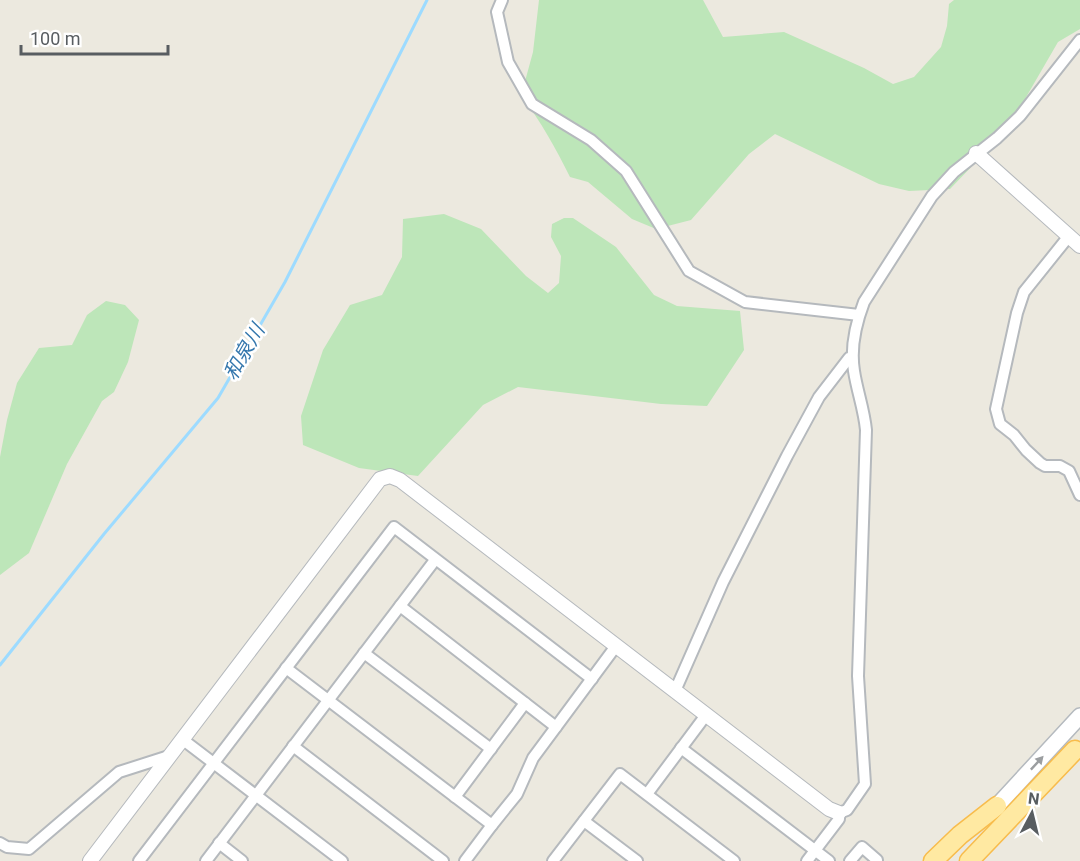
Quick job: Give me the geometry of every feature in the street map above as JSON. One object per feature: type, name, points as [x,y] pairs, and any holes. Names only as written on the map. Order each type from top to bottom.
[{"type":"main road","points":[[946,861],[1080,716]]},
{"type":"main road","points":[[969,861],[1078,748]]},
{"type":"main road","points":[[982,861],[1078,748]]},
{"type":"main road","points":[[933,861],[960,835],[997,806]]},
{"type":"street","points":[[502,0],[497,12],[508,62],[532,104],[591,140],[626,171],[689,271],[745,302],[859,315]]},
{"type":"street","points":[[90,861],[385,476],[400,480],[829,809],[839,813],[847,810],[865,784],[858,676],[866,430],[853,354],[859,315],[864,302],[932,196],[954,172],[997,138],[1020,116],[1080,40]]},
{"type":"street","points":[[976,153],[1075,241],[1024,292],[1017,313],[996,410],[1000,424],[1014,435],[1040,463],[1045,466],[1060,466],[1069,471],[1080,495]]},
{"type":"street","points":[[675,691],[723,582],[787,456],[819,397],[849,358]]},
{"type":"street","points":[[139,861],[394,527],[592,679]]},
{"type":"street","points":[[206,861],[435,560]]},
{"type":"street","points":[[400,606],[556,727]]},
{"type":"street","points":[[465,861],[518,794],[533,758],[616,646]]},
{"type":"street","points":[[364,653],[490,749]]},
{"type":"street","points":[[286,668],[492,825]]},
{"type":"street","points":[[455,797],[525,703]]},
{"type":"street","points":[[647,794],[706,715]]},
{"type":"street","points":[[182,739],[342,861]]},
{"type":"street","points":[[293,746],[443,861]]},
{"type":"street","points":[[681,748],[829,861]]},
{"type":"street","points":[[0,843],[7,847],[29,849],[119,772],[169,756]]},
{"type":"street","points":[[553,861],[620,774],[734,861]]},
{"type":"street","points":[[807,861],[838,819],[839,813]]},
{"type":"street","points":[[584,821],[637,861]]},
{"type":"street","points":[[219,843],[242,861]]},
{"type":"street","points":[[850,861],[862,847],[877,860]]},
{"type":"green space","points":[[539,0],[703,0],[723,37],[784,32],[864,68],[893,84],[914,77],[941,47],[947,26],[949,4],[954,0],[1080,0],[1080,29],[1058,42],[1000,142],[975,163],[950,189],[909,191],[879,184],[775,134],[749,154],[691,220],[656,229],[632,219],[588,182],[570,177],[548,135],[521,96],[533,52]]},
{"type":"green space","points":[[444,214],[481,229],[526,276],[548,293],[559,283],[561,256],[551,237],[552,224],[564,218],[573,218],[616,247],[654,295],[677,306],[740,311],[744,350],[707,406],[661,404],[518,387],[483,405],[418,476],[359,468],[303,445],[301,416],[323,350],[350,305],[382,295],[402,257],[403,219]]},
{"type":"green space","points":[[106,301],[125,305],[139,320],[128,362],[114,392],[102,401],[67,464],[29,553],[0,575],[0,457],[17,383],[39,348],[72,345],[87,315]]},
{"type":"waterway","name":"和泉川","points":[[0,665],[104,534],[218,398],[285,282],[427,0]]}]
